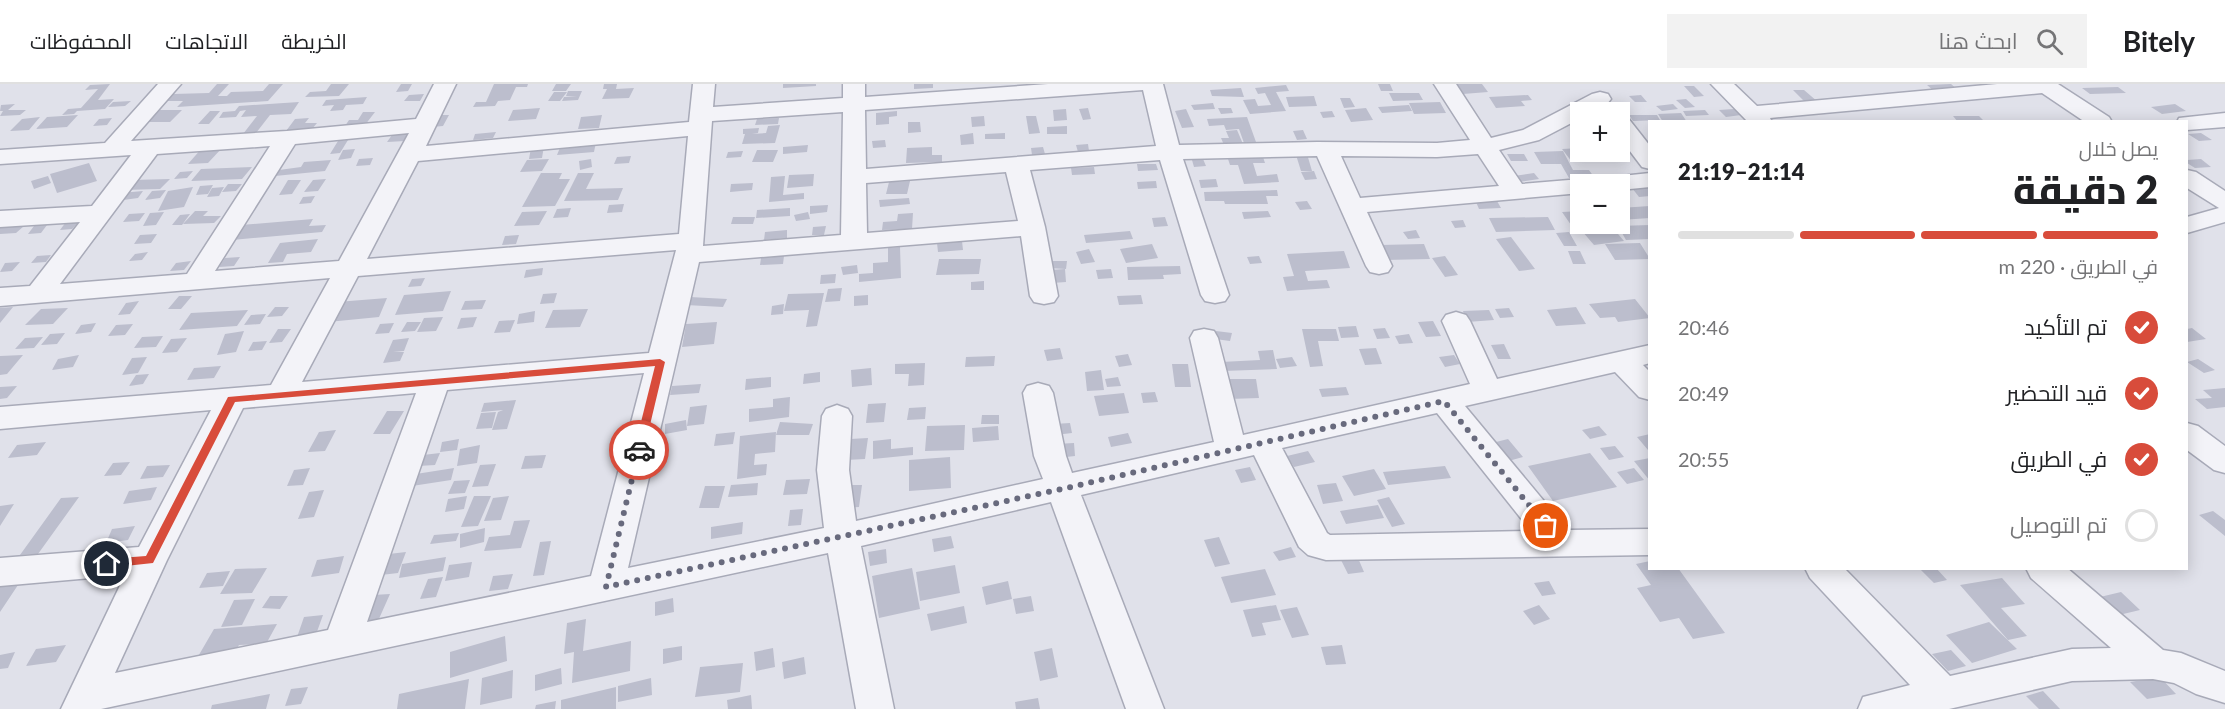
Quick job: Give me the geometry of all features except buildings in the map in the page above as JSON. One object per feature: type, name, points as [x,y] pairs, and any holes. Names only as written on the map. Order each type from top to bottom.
[{"type":"street","points":[[112,149],[170,84]]},
{"type":"street","points":[[280,395],[410,155],[445,84]]},
{"type":"street","points":[[606,587],[690,248],[704,84]]},
{"type":"street","points":[[410,155],[700,122],[854,94],[1141,84]]},
{"type":"street","points":[[1152,84],[1169,152],[1215,295]]},
{"type":"street","points":[[1445,84],[1515,192]]},
{"type":"street","points":[[1722,84],[1757,117],[2045,85],[2098,120]]},
{"type":"street","points":[[854,94],[854,242]]},
{"type":"street","points":[[854,177],[1169,152],[1326,149],[1437,150],[1486,146],[1531,135],[1599,98]]},
{"type":"street","points":[[1889,101],[1915,120]]},
{"type":"street","points":[[2188,123],[2225,120]]},
{"type":"street","points":[[4,160],[112,149],[287,138],[425,125]]},
{"type":"street","points":[[1630,136],[1648,159]]},
{"type":"street","points":[[196,280],[287,138]]},
{"type":"street","points":[[38,294],[150,147]]},
{"type":"street","points":[[1326,149],[1378,266]]},
{"type":"street","points":[[1016,164],[1032,227],[1044,296]]},
{"type":"street","points":[[2188,178],[2225,202]]},
{"type":"street","points":[[1630,182],[1648,180]]},
{"type":"street","points":[[1351,206],[1570,187]]},
{"type":"street","points":[[0,219],[98,213]]},
{"type":"street","points":[[2188,225],[2225,214]]},
{"type":"street","points":[[0,297],[196,280],[690,248],[854,242],[1032,227]]},
{"type":"street","points":[[1456,321],[1488,391]]},
{"type":"street","points":[[1204,338],[1231,449]]},
{"type":"street","points":[[83,702],[341,644],[1062,489],[1635,357],[1648,386]]},
{"type":"street","points":[[0,418],[660,362]]},
{"type":"street","points":[[341,644],[435,381]]},
{"type":"street","points":[[1038,393],[1050,456],[1145,709]]},
{"type":"street","points":[[83,702],[150,560],[232,399]]},
{"type":"street","points":[[1444,401],[1560,544]]},
{"type":"street","points":[[837,417],[833,470],[842,537],[875,709]]},
{"type":"street","points":[[2188,435],[2225,462]]},
{"type":"street","points":[[1263,442],[1312,541],[1321,547],[1648,542]]},
{"type":"street","points":[[0,572],[150,560]]},
{"type":"street","points":[[1824,570],[1943,694]]},
{"type":"street","points":[[2045,570],[2153,663]]},
{"type":"street","points":[[1877,709],[2072,665],[2153,663],[2181,669],[2209,683],[2225,687]]},
{"type":"way so far","points":[[639,450],[606,587],[1062,489],[1444,401],[1546,526]]},
{"type":"route","points":[[107,564],[150,560],[232,399],[660,362],[639,450]]}]
